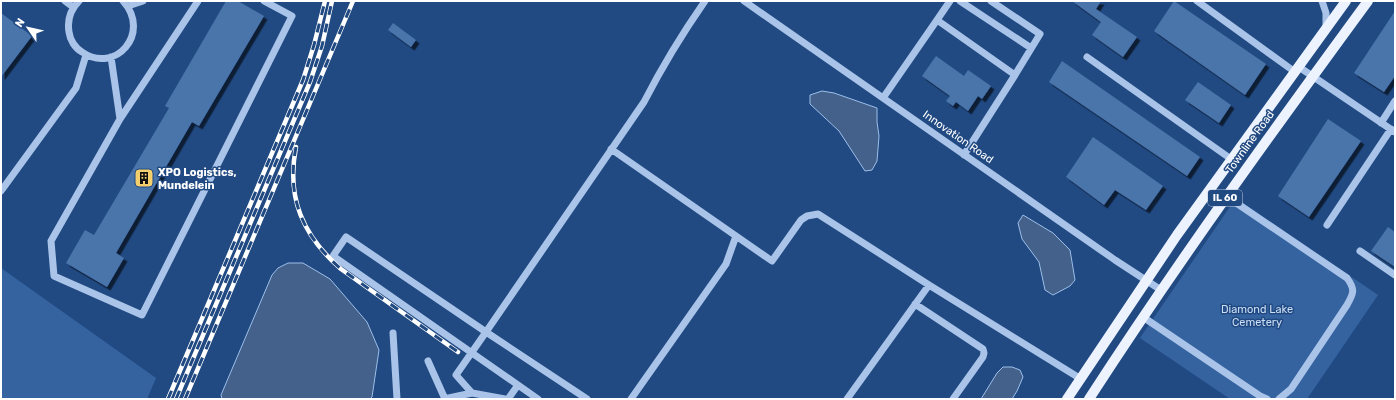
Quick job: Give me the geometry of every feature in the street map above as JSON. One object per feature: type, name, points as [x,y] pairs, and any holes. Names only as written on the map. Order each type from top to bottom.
[{"type":"main road","name":"Townline Road","points":[[1067,399],[1146,281],[1231,159],[1346,1]]},
{"type":"main road","name":"Townline Road","points":[[1089,399],[1161,290],[1226,196],[1368,1]]},
{"type":"street","points":[[65,1],[73,7]]},
{"type":"street","points":[[79,1],[73,7],[70,16],[68,26],[70,36],[74,44],[86,55],[102,58],[111,57],[121,52],[129,43],[134,28],[134,20],[126,4],[143,1]]},
{"type":"street","points":[[198,1],[120,119],[51,241],[54,276],[142,315],[292,16],[264,1]]},
{"type":"street","points":[[472,393],[456,375],[644,102],[678,41],[705,1]]},
{"type":"street","name":"Innovation Road","points":[[744,1],[1115,260],[1161,290]]},
{"type":"street","points":[[883,98],[950,1]]},
{"type":"street","points":[[960,1],[1032,48]]},
{"type":"street","points":[[964,155],[1040,34],[991,1]]},
{"type":"street","points":[[1197,1],[1297,70],[1313,76],[1393,131],[1327,225]]},
{"type":"street","points":[[1322,1],[1326,12],[1326,29]]},
{"type":"street","points":[[937,20],[1015,75]]},
{"type":"street","points":[[1,191],[76,88],[86,55]]},
{"type":"street","points":[[111,57],[120,119]]},
{"type":"street","points":[[1087,57],[1231,159]]},
{"type":"street","points":[[1381,123],[1395,101]]},
{"type":"street","points":[[611,149],[772,261],[801,220],[807,216],[818,214],[928,285],[1081,379]]},
{"type":"street","points":[[1226,196],[1347,278],[1353,285],[1353,293],[1347,305],[1291,389],[1280,399]]},
{"type":"street","points":[[631,399],[726,264],[736,236]]},
{"type":"street","points":[[538,399],[333,256],[346,237],[587,399]]},
{"type":"street","points":[[1360,251],[1395,275]]},
{"type":"street","points":[[848,399],[928,285]]},
{"type":"street","points":[[915,304],[983,349],[983,357],[953,399]]},
{"type":"street","points":[[1143,317],[1260,396],[1267,399]]},
{"type":"street","points":[[392,334],[397,399]]},
{"type":"street","points":[[428,361],[444,399],[472,393],[507,399],[518,385]]},
{"type":"green space","name":"Diamond Lake Cemetery","points":[[1236,198],[1378,295],[1307,399],[1230,399],[1140,338]]},
{"type":"green space","points":[[1,268],[156,378],[147,399],[1,399]]},
{"type":"shaded area","points":[[822,91],[834,93],[877,108],[879,136],[877,161],[872,170],[865,171],[839,131],[810,104],[810,95]]},
{"type":"shaded area","points":[[1023,215],[1053,233],[1070,250],[1075,280],[1070,286],[1053,295],[1045,290],[1039,262],[1022,239],[1018,223]]},
{"type":"shaded area","points":[[288,263],[303,263],[330,279],[367,322],[379,350],[372,397],[370,399],[222,399],[221,395],[272,275],[278,268]]},
{"type":"shaded area","points":[[1003,367],[1012,367],[1020,370],[1023,377],[1012,399],[981,399],[997,373]]},
{"type":"building","name":"XPO Logistics, Mundelein","points":[[226,1],[238,1],[264,16],[199,126],[192,122],[116,253],[124,258],[107,287],[66,263],[85,230],[94,235],[169,108],[165,106]]},
{"type":"building","points":[[1072,1],[1101,1],[1096,9],[1137,37],[1123,57],[1092,35],[1101,22]]},
{"type":"building","points":[[1174,1],[1266,64],[1245,95],[1154,31]]},
{"type":"building","points":[[1395,11],[1395,76],[1384,92],[1354,73]]},
{"type":"building","points":[[1,13],[32,36],[1,77]]},
{"type":"building","points":[[393,23],[416,40],[411,47],[388,30]]},
{"type":"building","points":[[936,56],[964,76],[968,70],[991,86],[982,99],[978,96],[968,111],[956,102],[953,106],[946,101],[950,96],[922,76]]},
{"type":"building","points":[[1062,61],[1200,157],[1187,176],[1049,82]]},
{"type":"building","points":[[1198,82],[1231,105],[1219,123],[1185,100]]},
{"type":"building","points":[[1328,119],[1361,141],[1309,217],[1278,196]]},
{"type":"building","points":[[1093,137],[1163,186],[1146,210],[1115,190],[1104,205],[1066,177]]},
{"type":"building","points":[[1388,227],[1395,232],[1395,267],[1371,251]]},
{"type":"railway","points":[[168,399],[303,80],[314,45],[325,1]]},
{"type":"railway","points":[[176,399],[310,82],[322,46],[332,1]]},
{"type":"railway","points":[[185,399],[353,1]]},
{"type":"railway","points":[[296,147],[293,183],[296,199],[300,215],[307,229],[317,243],[341,269],[458,352]]},
{"type":"place","name":"XPO Logistics, Mundelein","points":[[144,178]]}]
